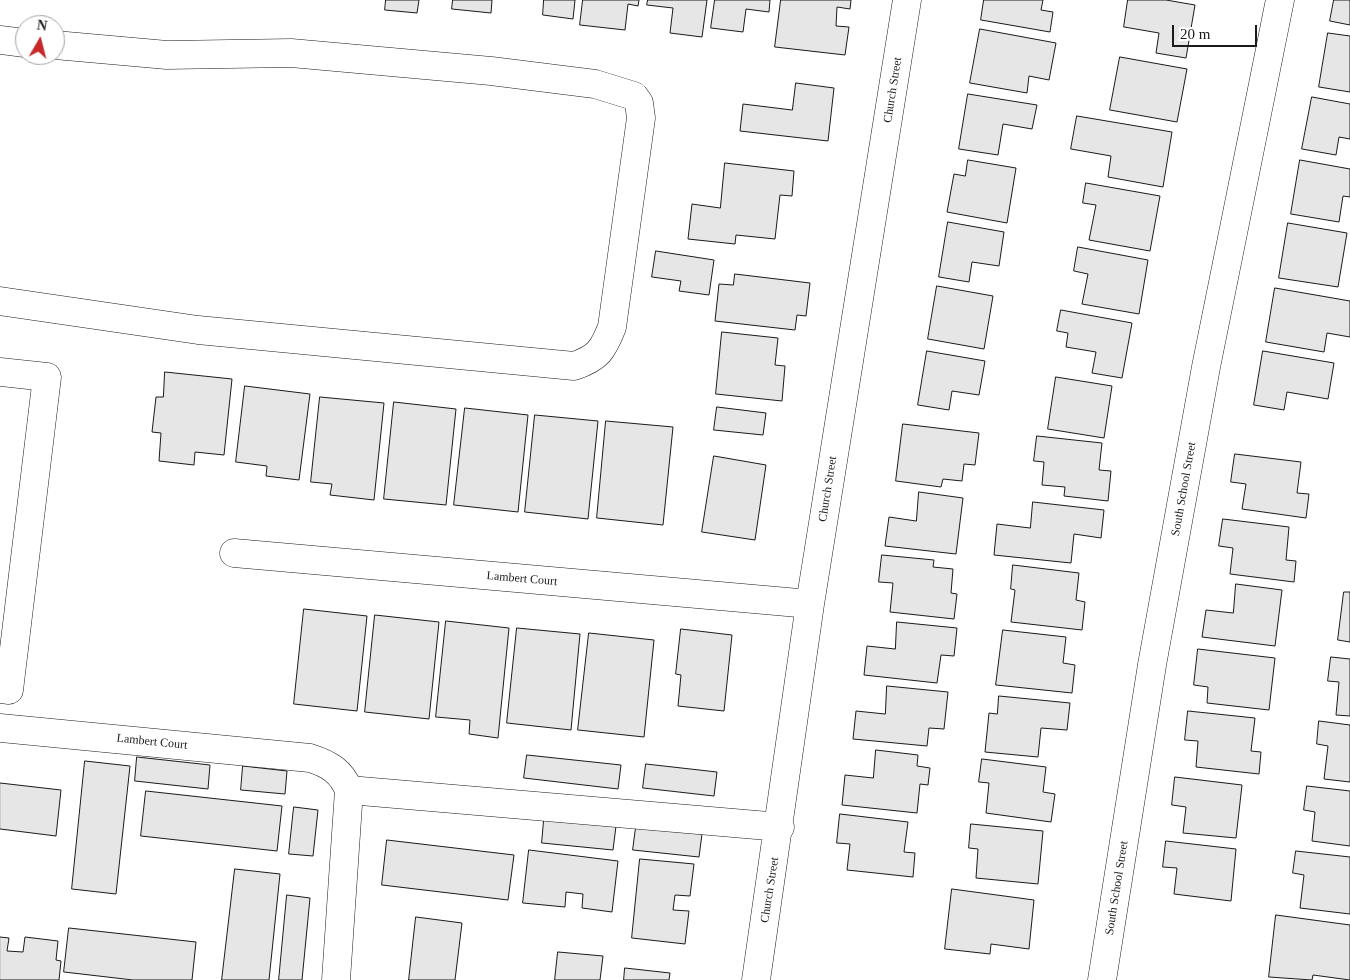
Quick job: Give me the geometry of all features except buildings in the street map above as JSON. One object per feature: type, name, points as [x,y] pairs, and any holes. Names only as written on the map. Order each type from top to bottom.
[{"type":"street","name":"Church Street","points":[[756,980],[780,827],[810,604],[907,0]]},
{"type":"street","name":"South School Street","points":[[1102,980],[1155,646],[1206,367],[1280,0]]},
{"type":"street","points":[[0,40],[15,42]]},
{"type":"street","points":[[0,301],[198,330],[574,366],[593,359],[606,343],[612,326],[641,118],[639,103],[634,96],[595,84],[491,71],[291,53],[167,55],[65,46]]},
{"type":"street","points":[[0,372],[47,377],[9,690],[0,689]]},
{"type":"street","name":"Lambert Court","points":[[234,553],[810,604]]},
{"type":"street","name":"Lambert Court","points":[[0,728],[310,758],[331,765],[345,780],[349,790]]},
{"type":"street","points":[[336,980],[349,790],[780,827]]}]
